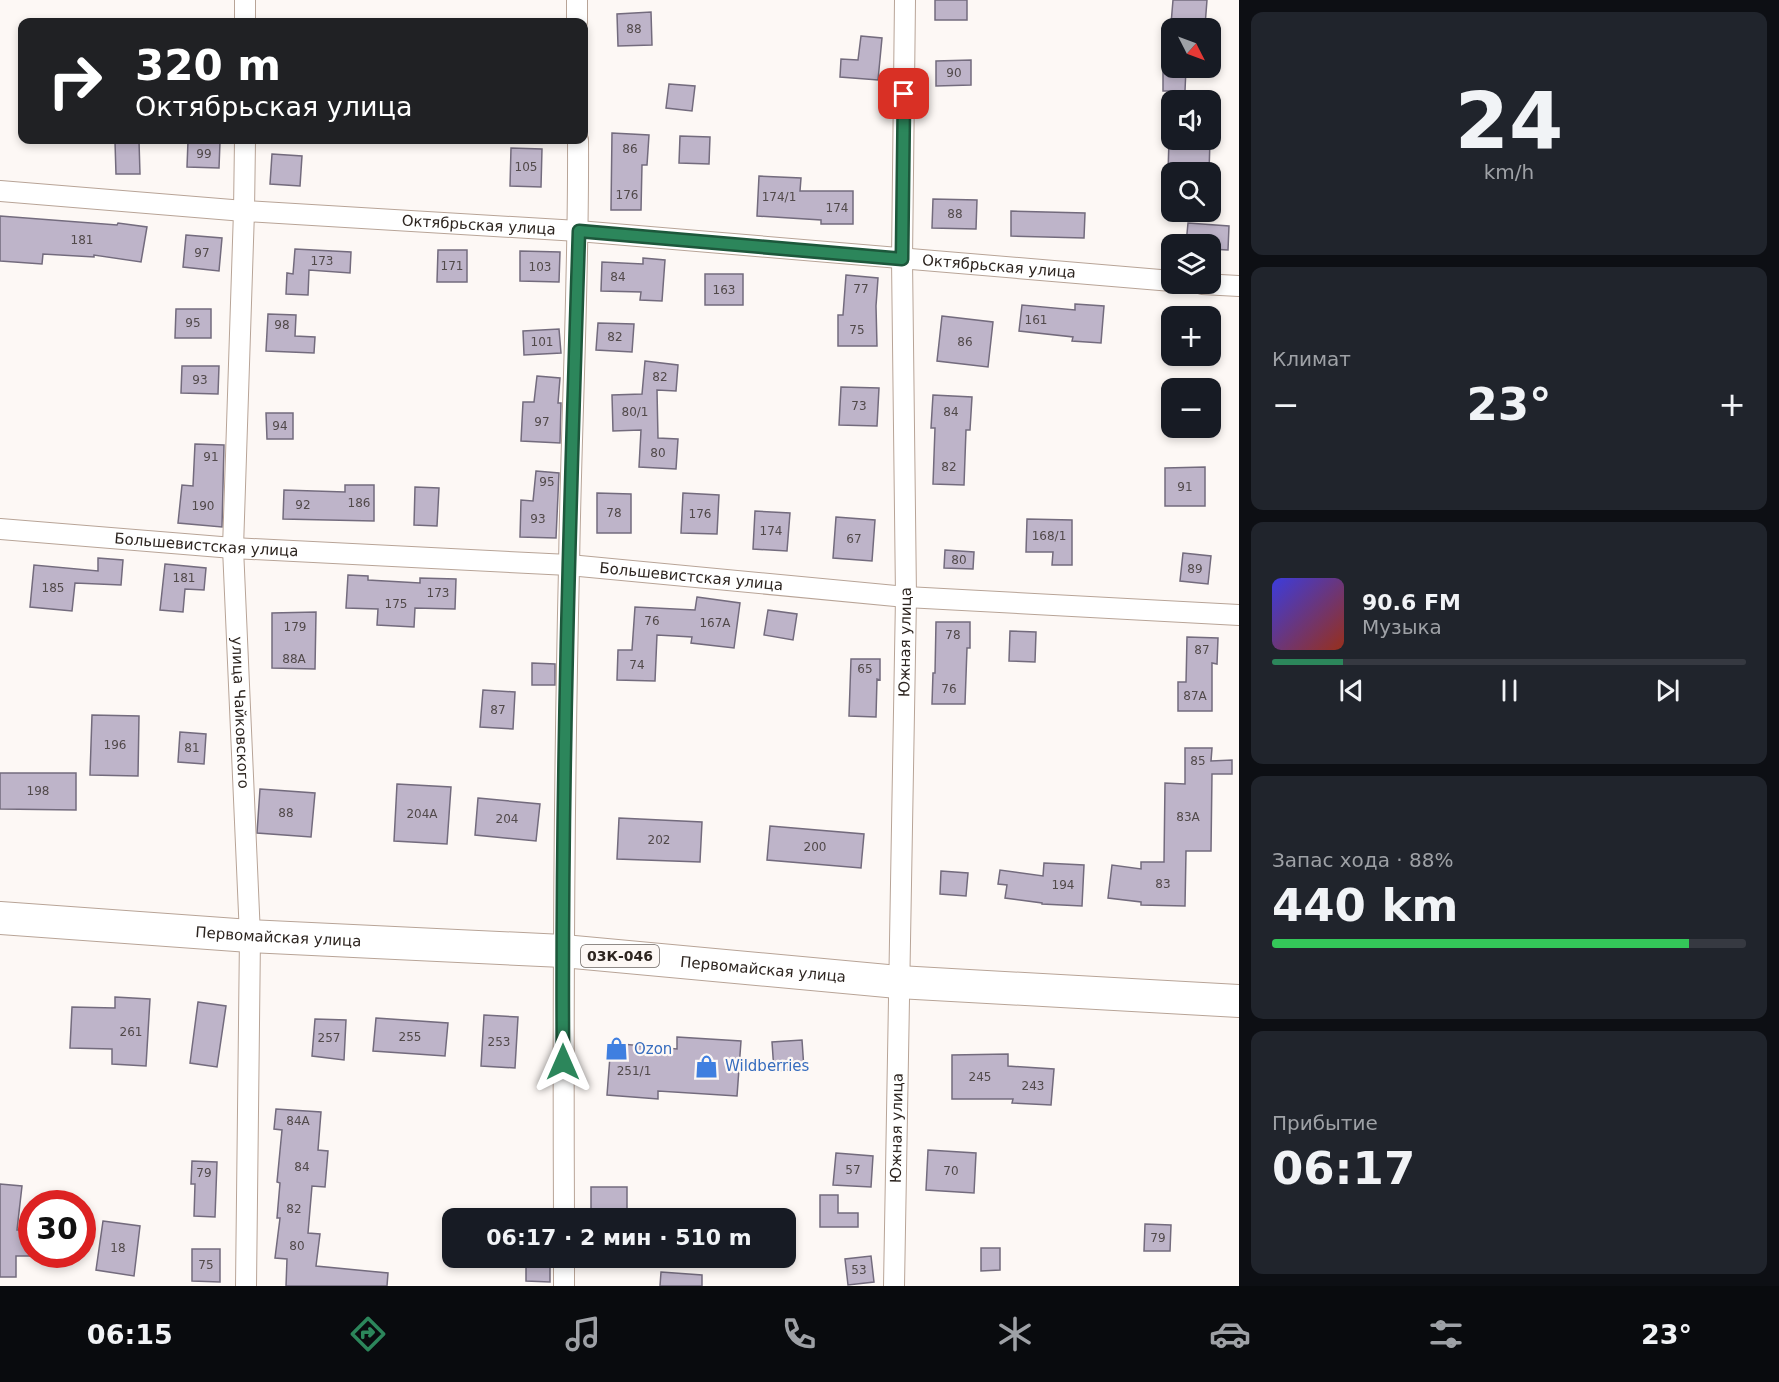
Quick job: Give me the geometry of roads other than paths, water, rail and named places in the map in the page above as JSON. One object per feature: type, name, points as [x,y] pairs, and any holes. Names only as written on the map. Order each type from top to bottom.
[{"type":"main road","name":"Первомайская улица","points":[[0,918],[250,936],[562,951],[898,982],[1239,1001]]},
{"type":"street","points":[[245,0],[245,18]]},
{"type":"street","points":[[577,0],[577,18]]},
{"type":"street","name":"Южная улица","points":[[894,1286],[906,597],[902,259],[905,0]]},
{"type":"street","name":"улица Чайковского","points":[[245,144],[233,548],[250,936],[246,1286]]},
{"type":"street","points":[[564,1208],[562,951],[568,565],[579,231],[578,144]]},
{"type":"street","name":"Октябрьская улица","points":[[0,191],[244,211],[579,231],[1161,280]]},
{"type":"street","points":[[1221,285],[1239,286]]},
{"type":"street","name":"Большевистская улица","points":[[0,529],[233,548],[568,565],[906,597],[1239,615]]},
{"type":"street","points":[[564,1268],[564,1286]]},
{"type":"place","name":"Ozon","points":[[616,1049]]},
{"type":"place","name":"Wildberries","points":[[707,1066]]}]
